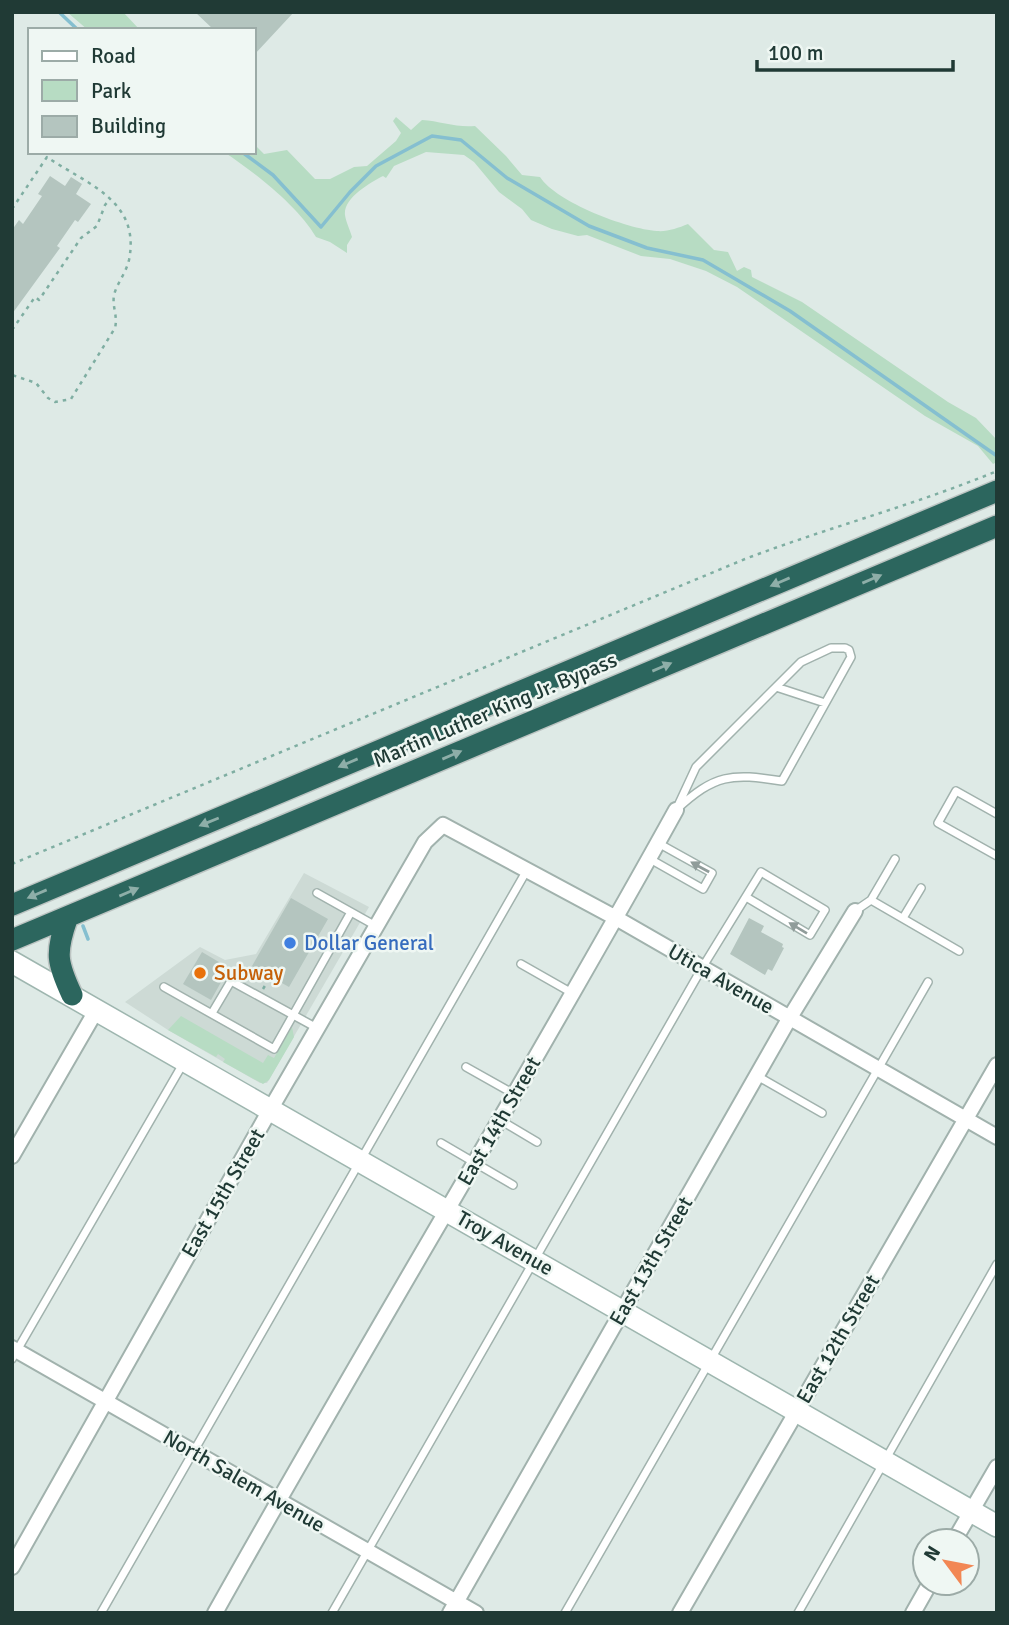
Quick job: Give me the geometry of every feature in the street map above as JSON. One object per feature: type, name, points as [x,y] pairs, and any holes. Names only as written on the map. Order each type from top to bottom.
[{"type":"highway","name":"Martin Luther King Jr. Bypass","points":[[12,905],[981,491]]},
{"type":"highway","name":"Martin Luther King Jr. Bypass","points":[[12,940],[997,526]]},
{"type":"highway","points":[[67,919],[57,950],[59,967],[72,995]]},
{"type":"street","name":"East 14th Street","points":[[215,1613],[677,810]]},
{"type":"street","name":"Utica Avenue","points":[[443,825],[616,918],[997,1137]]},
{"type":"street","name":"East 15th Street","points":[[12,1567],[376,926],[425,842],[443,825]]},
{"type":"street","name":"East 13th Street","points":[[453,1607],[789,1018],[855,911]]},
{"type":"street","name":"Troy Avenue","points":[[12,962],[997,1526]]},
{"type":"street","points":[[13,1151],[97,1009]]},
{"type":"street","name":"East 12th Street","points":[[680,1613],[997,1065]]},
{"type":"street","name":"North Salem Avenue","points":[[14,1352],[368,1551],[453,1607],[476,1613]]},
{"type":"street","points":[[962,1527],[997,1467]]},
{"type":"street","points":[[913,1613],[922,1597]]},
{"type":"lane","points":[[831,649],[849,650],[851,657],[782,780],[753,776],[720,778],[693,794],[677,810],[696,767],[802,662],[831,649]]},
{"type":"lane","points":[[776,687],[825,703]]},
{"type":"lane","points":[[997,814],[957,791],[938,823],[997,856]]},
{"type":"lane","points":[[650,859],[703,889],[712,873],[658,844]]},
{"type":"lane","points":[[855,911],[871,900],[895,859]]},
{"type":"lane","points":[[101,1613],[527,870]]},
{"type":"lane","points":[[332,1613],[702,968],[761,872],[825,910],[810,935],[746,897]]},
{"type":"lane","points":[[903,918],[921,888]]},
{"type":"lane","points":[[317,893],[376,926]]},
{"type":"lane","points":[[871,900],[959,951]]},
{"type":"lane","points":[[164,987],[275,1049],[351,912]]},
{"type":"lane","points":[[521,964],[573,994]]},
{"type":"lane","points":[[212,1013],[231,981],[317,1028]]},
{"type":"lane","points":[[565,1613],[928,982]]},
{"type":"lane","points":[[14,1352],[185,1059]]},
{"type":"lane","points":[[466,1067],[515,1095]]},
{"type":"lane","points":[[757,1076],[822,1113]]},
{"type":"lane","points":[[500,1120],[537,1142]]},
{"type":"lane","points":[[441,1143],[513,1185]]},
{"type":"lane","points":[[798,1613],[997,1264]]},
{"type":"path","points":[[12,209],[47,157],[111,198],[122,213],[130,242],[128,265],[114,294],[117,319],[115,328],[88,374],[68,401],[51,400],[36,383],[12,375]]},
{"type":"path","points":[[12,330],[35,297],[39,300],[81,238],[97,226],[105,205],[111,198]]},
{"type":"path","points":[[12,864],[809,534],[919,501],[981,491],[997,471]]},
{"type":"shaded area","points":[[304,873],[369,907],[267,1083],[260,1083],[125,1002],[200,947],[225,960],[256,954]]},
{"type":"green space","points":[[67,12],[123,12],[138,28],[86,28]]},
{"type":"green space","points":[[396,117],[411,130],[422,120],[475,126],[522,175],[540,177],[561,196],[593,213],[657,231],[688,224],[714,250],[728,252],[737,271],[744,267],[751,270],[752,277],[802,302],[948,402],[976,418],[997,440],[997,462],[993,464],[978,446],[925,416],[737,287],[706,271],[670,259],[641,256],[587,235],[578,236],[531,220],[522,209],[499,192],[474,162],[464,155],[426,152],[394,166],[386,178],[383,176],[358,192],[346,209],[352,237],[347,245],[347,253],[316,237],[287,202],[227,154],[256,154],[256,146],[264,154],[287,150],[315,179],[330,179],[354,167],[367,166],[396,141],[401,133],[393,121]]},
{"type":"green space","points":[[181,1016],[263,1063],[268,1055],[274,1058],[292,1027],[294,1037],[269,1080],[263,1084],[223,1062],[225,1059],[218,1054],[216,1057],[168,1030]]},
{"type":"building","points":[[195,12],[294,12],[256,53],[256,28],[212,28]]},
{"type":"building","points":[[50,176],[65,186],[71,177],[82,184],[76,194],[91,204],[78,222],[75,220],[57,246],[60,248],[12,314],[12,230],[19,220],[23,224],[42,196],[38,194]]},
{"type":"building","points":[[291,898],[328,919],[289,987],[252,966]]},
{"type":"building","points":[[749,918],[764,926],[761,932],[783,944],[784,948],[772,971],[768,969],[765,975],[730,954]]},
{"type":"building","points":[[202,952],[229,968],[211,1000],[183,984]]},
{"type":"waterway","points":[[59,12],[76,28]]},
{"type":"waterway","points":[[245,154],[273,175],[321,227],[376,166],[432,136],[461,140],[507,178],[589,226],[647,248],[703,260],[790,311],[997,456]]},
{"type":"waterway","points":[[83,926],[88,939]]},
{"type":"place","name":"Dollar General","points":[[290,943]]},
{"type":"place","name":"Subway","points":[[200,973]]}]
